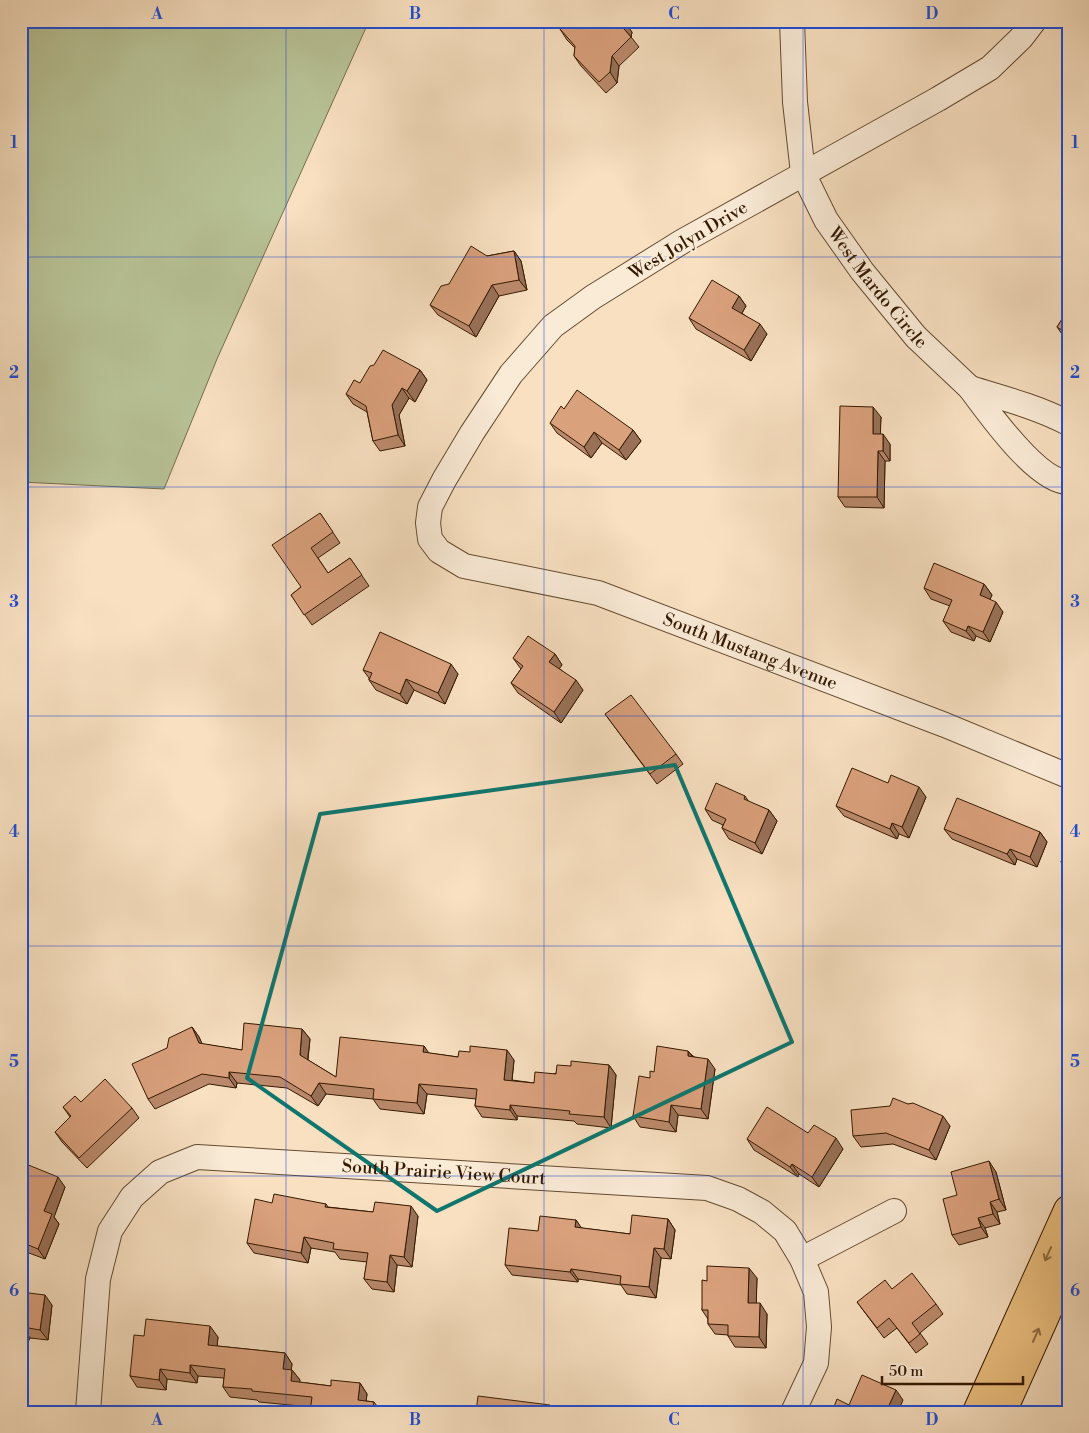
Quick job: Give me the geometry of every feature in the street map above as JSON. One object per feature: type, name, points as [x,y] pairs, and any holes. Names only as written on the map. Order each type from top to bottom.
[{"type":"main road","points":[[977,1412],[1068,1210]]},
{"type":"main road","points":[[1002,1412],[1068,1264]]},
{"type":"street","name":"West Mardo Circle","points":[[792,21],[795,102],[803,173],[826,220],[862,271],[916,337],[970,388],[1017,446],[1042,471],[1062,482],[1068,482]]},
{"type":"street","name":"West Jolyn Drive","points":[[430,539],[428,523],[430,507],[444,480],[510,374],[553,326],[594,297],[683,242],[990,68],[1021,38],[1034,21]]},
{"type":"street","name":"West Mardo Circle","points":[[970,388],[1018,403],[1068,422]]},
{"type":"street","name":"South Mustang Avenue","points":[[430,539],[439,551],[464,566],[598,593],[946,725],[1068,776]]},
{"type":"street","name":"South Prairie View Court","points":[[88,1412],[98,1279],[110,1231],[132,1196],[160,1172],[197,1157],[707,1188],[738,1199],[762,1212],[785,1231],[802,1259],[816,1292],[819,1327],[816,1364],[793,1412]]},
{"type":"street","points":[[802,1259],[894,1211]]},
{"type":"highlighted area","points":[[675,765],[792,1042],[437,1211],[247,1078],[320,814]]},
{"type":"green space","points":[[21,21],[369,21],[217,359],[164,489],[21,482]]},
{"type":"building","points":[[569,21],[625,22],[624,29],[631,37],[612,56],[610,72],[599,82],[574,56],[575,46],[560,29]]},
{"type":"building","points":[[471,246],[487,256],[514,251],[519,280],[492,285],[469,326],[430,305],[441,286],[449,284]]},
{"type":"building","points":[[712,280],[739,296],[732,308],[760,324],[744,350],[689,318]]},
{"type":"building","points":[[1068,310],[1068,334],[1057,327]]},
{"type":"building","points":[[383,350],[420,370],[407,391],[402,388],[392,405],[398,435],[373,441],[366,406],[346,394],[354,380],[360,383],[370,366],[374,365]]},
{"type":"building","points":[[577,390],[633,430],[619,450],[594,432],[584,447],[550,423],[561,406],[564,409]]},
{"type":"building","points":[[840,406],[873,407],[873,434],[883,434],[883,451],[878,451],[877,497],[838,497]]},
{"type":"building","points":[[320,513],[333,532],[311,548],[328,573],[350,558],[362,575],[304,615],[291,595],[301,587],[272,545]]},
{"type":"building","points":[[934,563],[984,584],[980,595],[996,602],[983,632],[968,626],[966,631],[943,621],[952,600],[924,588]]},
{"type":"building","points":[[380,632],[451,664],[438,693],[406,679],[400,694],[369,680],[372,673],[363,670]]},
{"type":"building","points":[[528,636],[555,654],[549,662],[576,680],[554,712],[511,683],[523,666],[513,658]]},
{"type":"building","points":[[631,695],[676,754],[650,774],[605,714]]},
{"type":"building","points":[[852,768],[888,783],[891,775],[919,787],[902,827],[892,823],[890,829],[836,806]]},
{"type":"building","points":[[716,783],[745,796],[744,799],[769,810],[755,843],[722,828],[726,819],[705,809]]},
{"type":"building","points":[[957,798],[1040,832],[1030,857],[1010,849],[1007,854],[944,829]]},
{"type":"building","points":[[1068,847],[1068,865],[1061,862]]},
{"type":"building","points":[[244,1023],[302,1029],[300,1055],[336,1077],[340,1037],[424,1046],[423,1052],[458,1057],[459,1051],[470,1052],[470,1046],[507,1050],[504,1080],[534,1083],[535,1072],[556,1074],[557,1065],[571,1066],[571,1061],[609,1065],[604,1117],[569,1114],[570,1111],[510,1105],[510,1110],[475,1106],[477,1089],[419,1084],[417,1103],[373,1099],[374,1089],[319,1083],[311,1096],[280,1077],[229,1072],[229,1078],[202,1074],[148,1099],[132,1064],[167,1048],[169,1038],[192,1027],[199,1043],[242,1050]]},
{"type":"building","points":[[657,1046],[688,1051],[688,1056],[708,1059],[701,1109],[671,1105],[669,1122],[633,1116],[639,1076],[650,1078],[650,1071],[654,1072]]},
{"type":"building","points":[[105,1079],[132,1108],[79,1158],[55,1132],[71,1116],[63,1107],[75,1096],[81,1102]]},
{"type":"building","points":[[893,1098],[908,1104],[913,1103],[943,1116],[929,1150],[886,1133],[853,1136],[851,1110],[890,1106]]},
{"type":"building","points":[[767,1107],[808,1133],[814,1125],[836,1138],[812,1177],[792,1164],[790,1167],[747,1139]]},
{"type":"building","points":[[989,1161],[999,1199],[990,1202],[993,1214],[978,1218],[981,1227],[952,1235],[943,1199],[957,1195],[951,1172]]},
{"type":"building","points":[[21,1162],[58,1177],[44,1211],[52,1214],[38,1249],[21,1242]]},
{"type":"building","points":[[274,1194],[326,1204],[325,1207],[373,1212],[375,1202],[411,1206],[404,1257],[390,1255],[387,1282],[364,1279],[368,1253],[333,1249],[334,1243],[304,1237],[301,1253],[247,1243],[255,1199],[272,1203]]},
{"type":"building","points":[[632,1215],[668,1219],[664,1249],[654,1248],[649,1287],[620,1284],[621,1276],[571,1269],[570,1272],[505,1265],[509,1228],[538,1231],[540,1216],[576,1220],[575,1227],[630,1234]]},
{"type":"building","points":[[707,1266],[749,1268],[748,1303],[760,1303],[759,1337],[728,1336],[728,1325],[708,1324],[708,1310],[702,1310],[702,1280],[707,1281]]},
{"type":"building","points":[[912,1273],[936,1304],[912,1323],[920,1334],[909,1343],[889,1318],[877,1328],[857,1302],[885,1280],[892,1289]]},
{"type":"building","points":[[21,1292],[45,1295],[40,1330],[23,1327],[21,1331]]},
{"type":"building","points":[[146,1319],[210,1326],[208,1345],[285,1353],[283,1369],[292,1370],[291,1381],[331,1386],[331,1380],[360,1383],[358,1400],[374,1402],[373,1406],[423,1412],[310,1412],[312,1397],[223,1387],[225,1369],[190,1365],[190,1373],[160,1369],[159,1380],[130,1376],[134,1335],[144,1336]]},
{"type":"building","points":[[862,1375],[896,1390],[886,1412],[832,1412],[837,1399],[849,1405]]},
{"type":"building","points":[[478,1396],[550,1405],[549,1412],[476,1412]]}]
